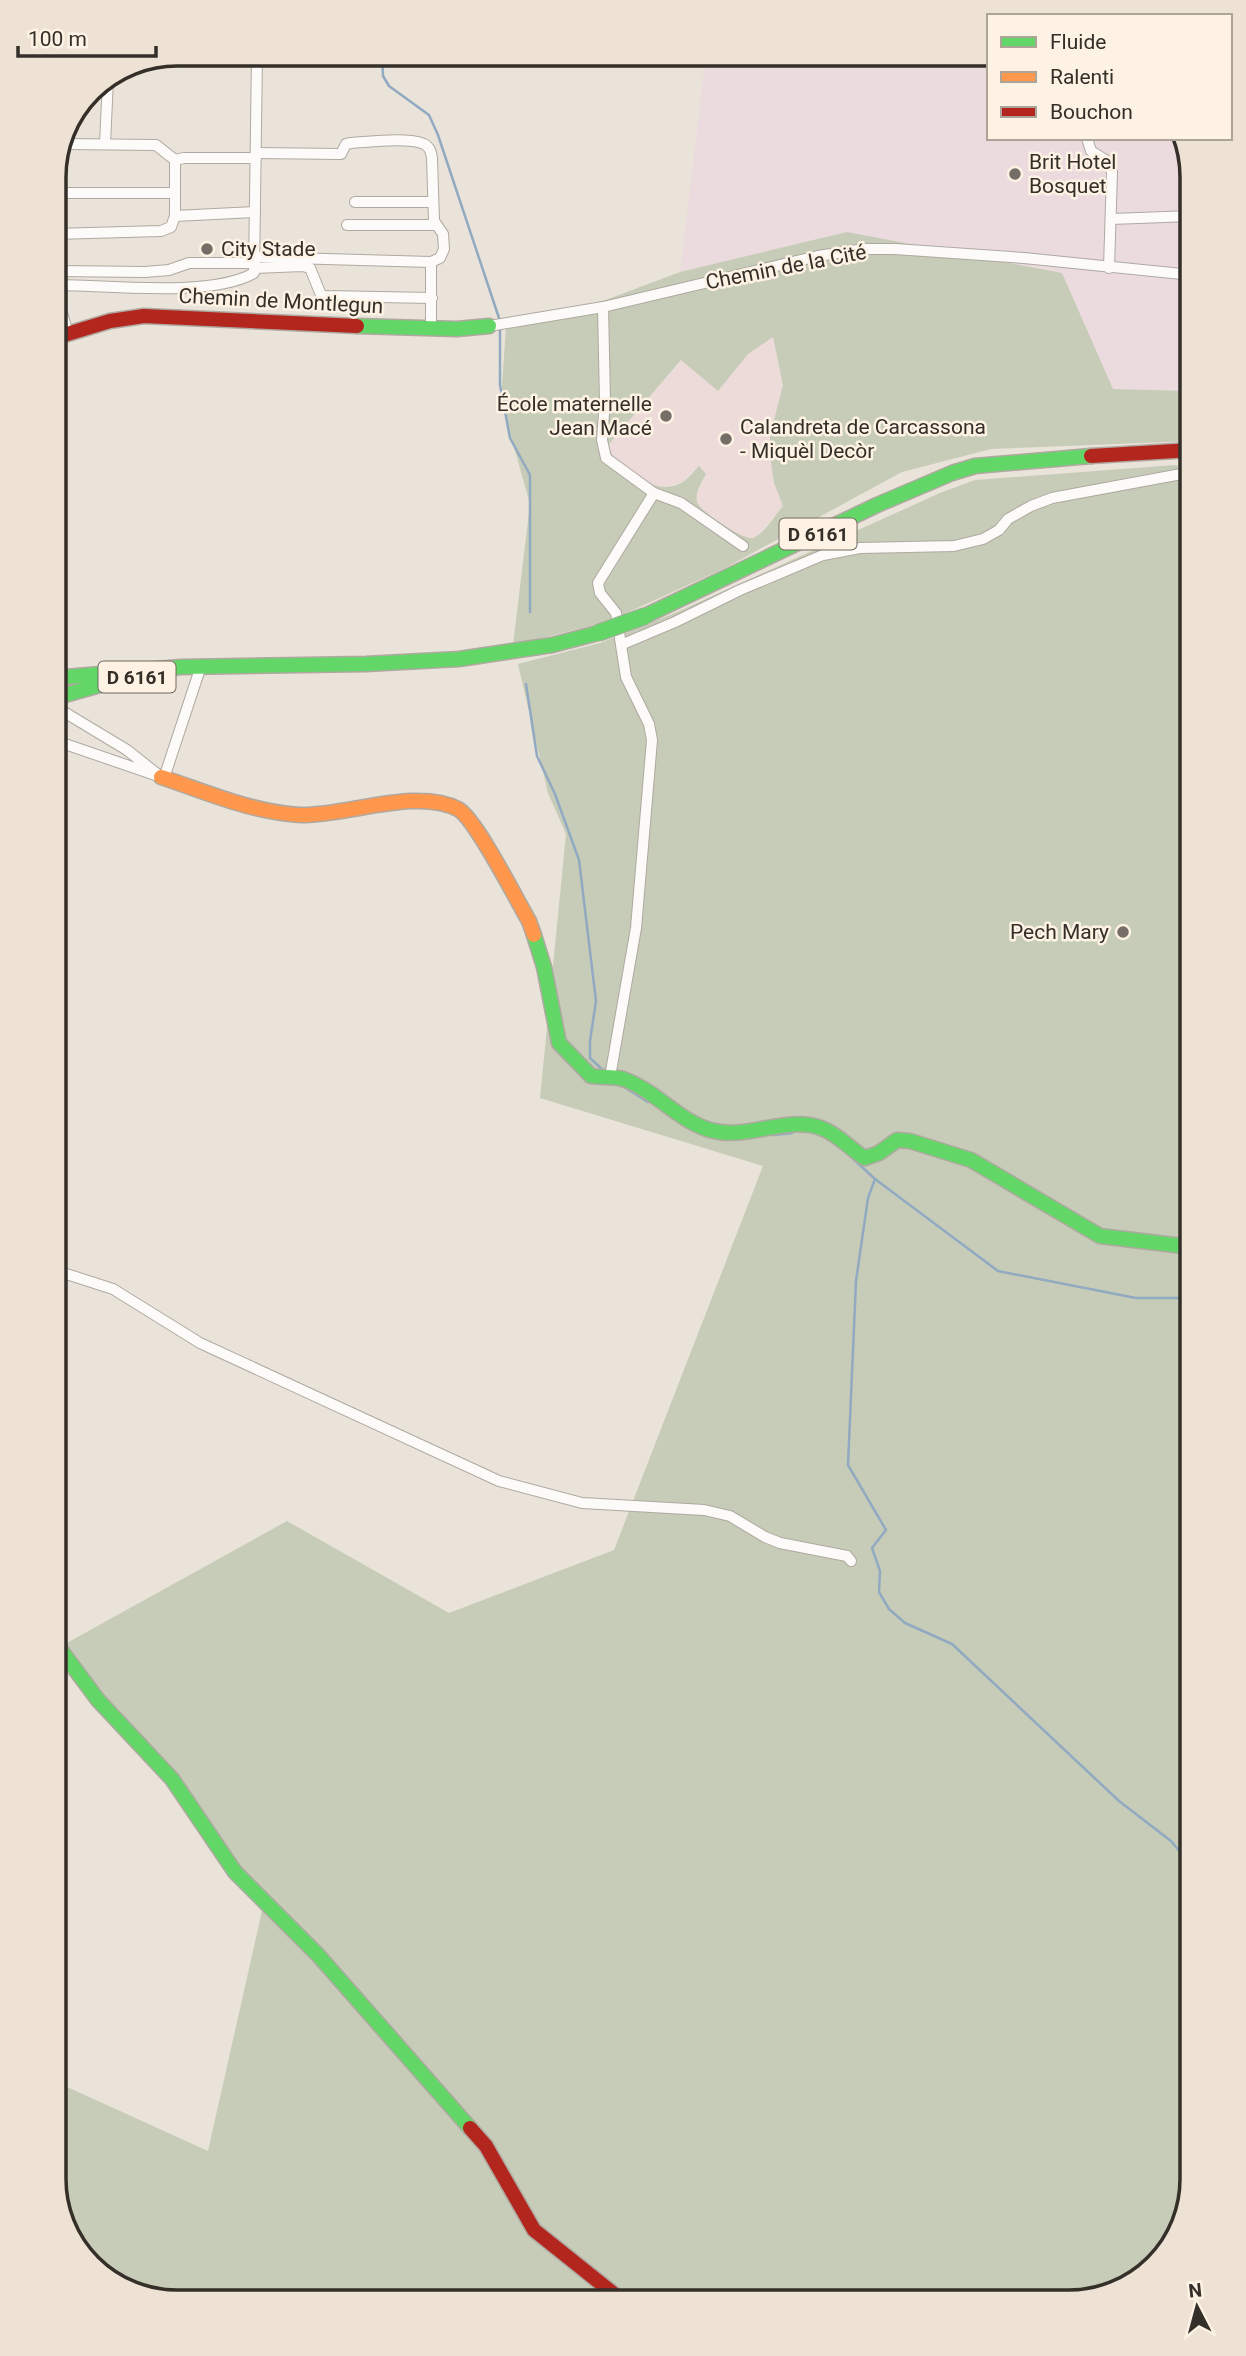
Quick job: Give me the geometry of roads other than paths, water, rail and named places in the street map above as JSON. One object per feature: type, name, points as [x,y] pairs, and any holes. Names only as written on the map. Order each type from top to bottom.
[{"type":"street","points":[[67,285],[210,286],[245,278],[255,265],[257,66]]},
{"type":"street","points":[[105,144],[107,92]]},
{"type":"street","points":[[1088,140],[1091,150],[1110,165],[1109,268]]},
{"type":"street","points":[[175,160],[341,154],[346,144],[351,143],[425,144],[430,149],[435,225],[443,234],[444,249],[440,258],[431,262],[255,265]]},
{"type":"street","points":[[72,144],[156,145],[175,160]]},
{"type":"street","points":[[67,234],[161,232],[171,227],[175,216],[175,160]]},
{"type":"street","points":[[67,193],[174,193]]},
{"type":"street","points":[[355,202],[432,202]]},
{"type":"street","points":[[175,216],[255,212]]},
{"type":"street","points":[[1111,219],[1180,216]]},
{"type":"street","points":[[348,225],[435,225]]},
{"type":"street","name":"Chemin de la Cité","points":[[509,323],[603,307],[818,256],[864,249],[895,248],[1024,258],[1180,274]]},
{"type":"street","points":[[431,262],[431,328]]},
{"type":"street","points":[[67,268],[145,272],[169,270],[189,263],[302,266],[310,268],[320,295],[432,298]]},
{"type":"street","points":[[603,307],[606,401],[602,440],[606,458],[654,493],[681,503],[743,546]]},
{"type":"street","name":"Chemin de Montlegun","points":[[67,334],[121,317],[144,316],[457,329],[509,323]]},
{"type":"street","name":"D 6161","points":[[67,694],[117,680],[221,666],[411,664],[550,646],[645,616],[877,505],[952,473],[975,466],[1027,460],[1180,451]]},
{"type":"street","name":"D 6161","points":[[1114,455],[1180,458]]},
{"type":"street","points":[[623,644],[823,555],[860,548],[954,546],[983,539],[999,530],[1008,519],[1052,498],[1180,474]]},
{"type":"street","points":[[610,1077],[636,928],[652,740],[649,724],[626,677],[623,644],[616,613],[600,593],[598,583],[654,493]]},
{"type":"street","points":[[740,590],[738,578],[742,569]]},
{"type":"street","points":[[710,585],[740,590]]},
{"type":"street","points":[[67,677],[221,666]]},
{"type":"street","points":[[163,777],[201,669]]},
{"type":"street","points":[[67,714],[127,750],[163,777]]},
{"type":"street","points":[[67,745],[255,809],[302,815],[390,803],[439,802],[460,810],[473,824],[529,921],[544,967],[559,1042],[591,1076],[626,1080],[676,1113],[708,1130],[726,1134],[818,1126],[834,1133],[854,1153],[865,1158],[879,1153],[897,1140],[910,1141],[971,1160],[1100,1236],[1180,1246]]},
{"type":"street","points":[[66,1274],[113,1289],[200,1343],[499,1481],[582,1503],[704,1510],[730,1516],[780,1543],[847,1556],[851,1561]]},
{"type":"street","points":[[66,1657],[98,1700],[172,1779],[235,1872],[318,1955],[486,2146],[534,2230],[608,2289]]},
{"type":"waterway","points":[[383,66],[383,76],[389,86],[429,115],[500,321]]},
{"type":"waterway","points":[[500,327],[500,385],[510,438],[530,475],[530,612]]},
{"type":"waterway","points":[[526,684],[537,756],[555,794],[579,860],[596,1001],[590,1058],[605,1072]]},
{"type":"waterway","points":[[624,1087],[648,1102]]},
{"type":"waterway","points":[[774,1135],[792,1133]]},
{"type":"waterway","points":[[709,1136],[722,1139]]},
{"type":"waterway","points":[[849,1155],[875,1179],[998,1271],[1136,1298],[1180,1298]]},
{"type":"waterway","points":[[875,1179],[868,1198],[856,1281],[848,1465],[886,1530],[872,1548],[880,1571],[879,1592],[889,1609],[905,1623],[952,1644],[1119,1801],[1171,1841],[1180,1852]]},
{"type":"place","name":"Brit Hotel Bosquet","points":[[1015,174]]},
{"type":"place","name":"City Stade","points":[[207,249]]},
{"type":"place","name":"École maternelle Jean Macé","points":[[666,416]]},
{"type":"place","name":"Calandreta de Carcassona - Miquèl Decòr","points":[[726,439]]},
{"type":"place","name":"Pech Mary","points":[[1123,932]]}]
